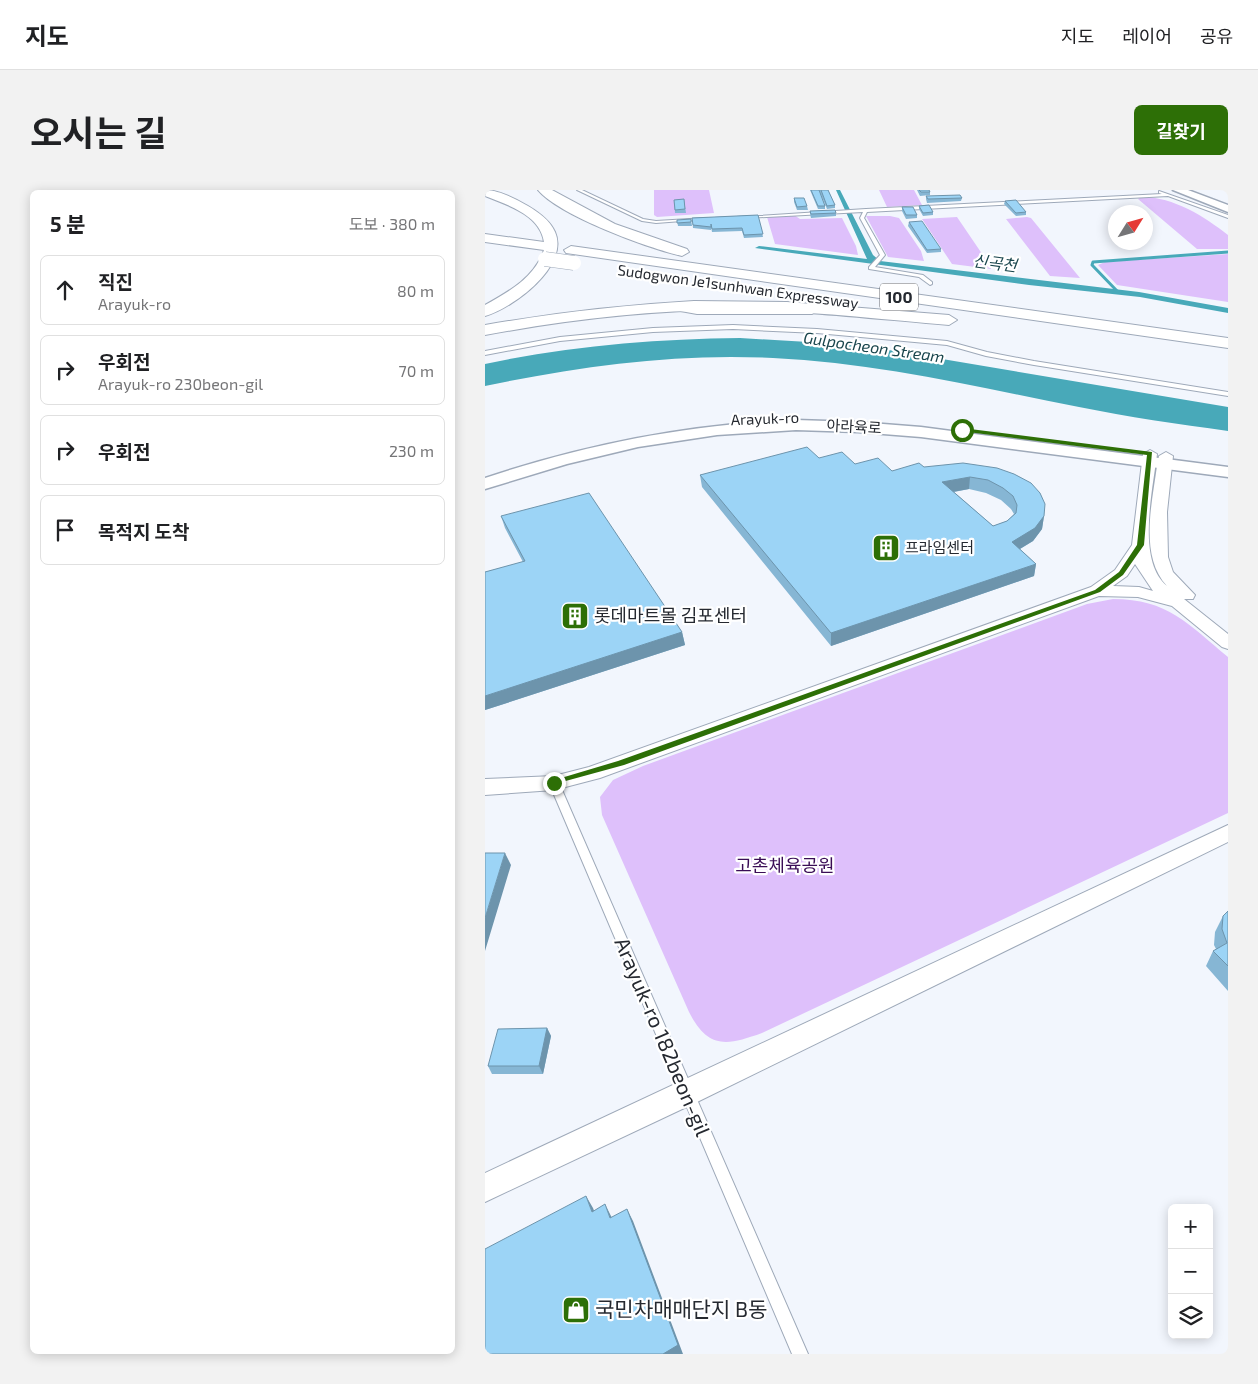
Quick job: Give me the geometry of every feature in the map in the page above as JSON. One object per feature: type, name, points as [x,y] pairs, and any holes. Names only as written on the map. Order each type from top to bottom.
[{"type":"highway","points":[[485,192],[509,200],[531,212],[549,230],[553,240],[551,256],[541,270],[509,298],[485,311]]},
{"type":"highway","points":[[538,192],[608,228],[687,253],[909,298]]},
{"type":"highway","name":"Sudogwon Je1sunhwan Expressway","points":[[485,238],[547,253],[973,322],[1228,357]]},
{"type":"highway","name":"Sudogwon Je1sunhwan Expressway","points":[[485,250],[547,253]]},
{"type":"highway","points":[[528,258],[547,253]]},
{"type":"highway","name":"Sudogwon Je1sunhwan Expressway","points":[[573,257],[909,298],[1228,343]]},
{"type":"highway","points":[[485,330],[565,317],[668,308],[763,306],[973,322]]},
{"type":"street","points":[[1178,190],[1228,209]]},
{"type":"street","name":"Arayuk-ro","points":[[485,470],[549,450],[656,428],[700,422],[778,417],[822,417],[909,424],[1157,458],[1228,464]]},
{"type":"street","name":"아라육로","points":[[485,484],[561,460],[630,443],[679,435],[773,426],[817,425],[889,429],[1157,458],[1228,472]]},
{"type":"street","points":[[1157,458],[1140,545],[1143,563],[1156,585],[1228,644]]},
{"type":"street","points":[[1157,458],[1159,551],[1163,569],[1180,589],[1228,627]]},
{"type":"street","points":[[485,786],[554,783],[630,759],[1097,591],[1121,573],[1140,545]]},
{"type":"street","points":[[1097,591],[1139,592],[1175,602]]},
{"type":"street","points":[[485,1188],[686,1094],[1228,833]]},
{"type":"lane","points":[[579,190],[625,213],[648,221],[715,219]]},
{"type":"lane","points":[[1157,190],[1228,217]]},
{"type":"lane","points":[[742,217],[1167,194]]},
{"type":"lane","points":[[866,210],[862,218],[882,253],[882,257],[871,267],[921,276],[930,283]]},
{"type":"lane","points":[[485,352],[560,339],[689,328],[745,327],[817,331],[947,340],[994,356],[1228,394]]},
{"type":"lane","name":"Arayuk-ro 182beon-gil","points":[[554,783],[686,1094],[800,1354]]},
{"type":"green space","points":[[654,190],[709,190],[714,213],[657,217],[654,215]]},
{"type":"green space","points":[[879,190],[914,190],[922,205],[887,207]]},
{"type":"green space","points":[[1140,197],[1164,200],[1198,214],[1228,235],[1228,249],[1197,249],[1153,212],[1153,205],[1145,205],[1138,199]]},
{"type":"green space","points":[[794,215],[800,219],[842,218],[856,246],[858,255],[775,244],[767,217]]},
{"type":"green space","points":[[866,216],[899,218],[921,251],[924,261],[888,257]]},
{"type":"green space","points":[[957,217],[991,269],[952,264],[922,219]]},
{"type":"green space","points":[[1031,218],[1080,278],[1050,276],[1006,219]]},
{"type":"green space","points":[[1228,254],[1228,302],[1117,285],[1098,265],[1105,262]]},
{"type":"green space","name":"고촌체육공원","points":[[1113,599],[1149,603],[1163,609],[1189,624],[1228,657],[1228,813],[762,1033],[728,1042],[719,1041],[703,1033],[689,1012],[602,815],[600,797],[613,780],[643,766],[1087,604]]},
{"type":"water","points":[[836,190],[840,190],[873,255],[880,261],[1139,292],[1228,308],[1228,313],[1140,297],[1029,285],[755,248],[759,246],[867,259]]},
{"type":"water","points":[[740,338],[859,345],[1228,407],[1228,431],[1116,414],[889,370],[773,358],[700,357],[664,359],[556,372],[485,386],[485,364],[548,352],[676,340]]},
{"type":"building","points":[[811,190],[819,190],[825,206],[818,206]]},
{"type":"building","points":[[821,190],[828,190],[835,205],[827,206]]},
{"type":"building","points":[[919,190],[929,190],[930,192],[921,192]]},
{"type":"building","points":[[960,195],[962,198],[928,199],[926,196]]},
{"type":"building","points":[[794,198],[804,198],[807,206],[797,207]]},
{"type":"building","points":[[684,199],[685,209],[675,210],[674,200]]},
{"type":"building","points":[[1016,200],[1026,212],[1016,213],[1005,201]]},
{"type":"building","points":[[929,205],[933,212],[923,213],[919,206]]},
{"type":"building","points":[[902,207],[913,207],[917,215],[906,215]]},
{"type":"building","points":[[835,210],[836,213],[811,214],[810,211]]},
{"type":"building","points":[[758,215],[763,234],[744,235],[742,228],[712,229],[711,224],[711,227],[693,225],[692,218]]},
{"type":"building","points":[[691,219],[691,222],[677,223],[677,220]]},
{"type":"building","points":[[922,221],[941,249],[927,250],[909,222]]},
{"type":"building","name":"프라임센터","points":[[807,447],[819,458],[842,452],[855,464],[878,458],[892,471],[919,463],[924,467],[963,463],[997,468],[1031,483],[1040,493],[1045,504],[1044,516],[1035,528],[1012,542],[1036,564],[831,633],[700,475]],"holes":[[[970,477],[988,480],[1013,496],[1017,505],[1016,513],[1007,521],[993,526],[942,482]]]},
{"type":"building","name":"롯데마트몰 김포센터","points":[[589,493],[682,632],[485,696],[485,572],[525,561],[501,516]]},
{"type":"building","points":[[485,853],[505,853],[485,918]]},
{"type":"building","points":[[1228,911],[1228,966],[1213,951],[1227,943],[1222,929],[1223,916]]},
{"type":"building","points":[[547,1028],[539,1066],[488,1066],[498,1029]]},
{"type":"building","name":"국민차매매단지 B동","points":[[586,1196],[592,1212],[605,1204],[610,1218],[627,1209],[678,1345],[663,1354],[485,1354],[485,1249]]},
{"type":"waterway","points":[[1118,292],[1092,265],[1093,262],[1228,252]]},
{"type":"place","name":"프라임센터","points":[[886,548]]},
{"type":"place","name":"롯데마트몰 김포센터","points":[[575,616]]},
{"type":"place","name":"국민차매매단지 B동","points":[[576,1310]]},
{"type":"route","points":[[554,783],[621,763],[1097,591],[1121,573],[1129,564],[1140,545],[1150,454],[962,430]]},
{"type":"water label","name":"신곡천","points":[[995,263]]},
{"type":"water label","name":"Gulpocheon Stream","points":[[874,347]]}]
